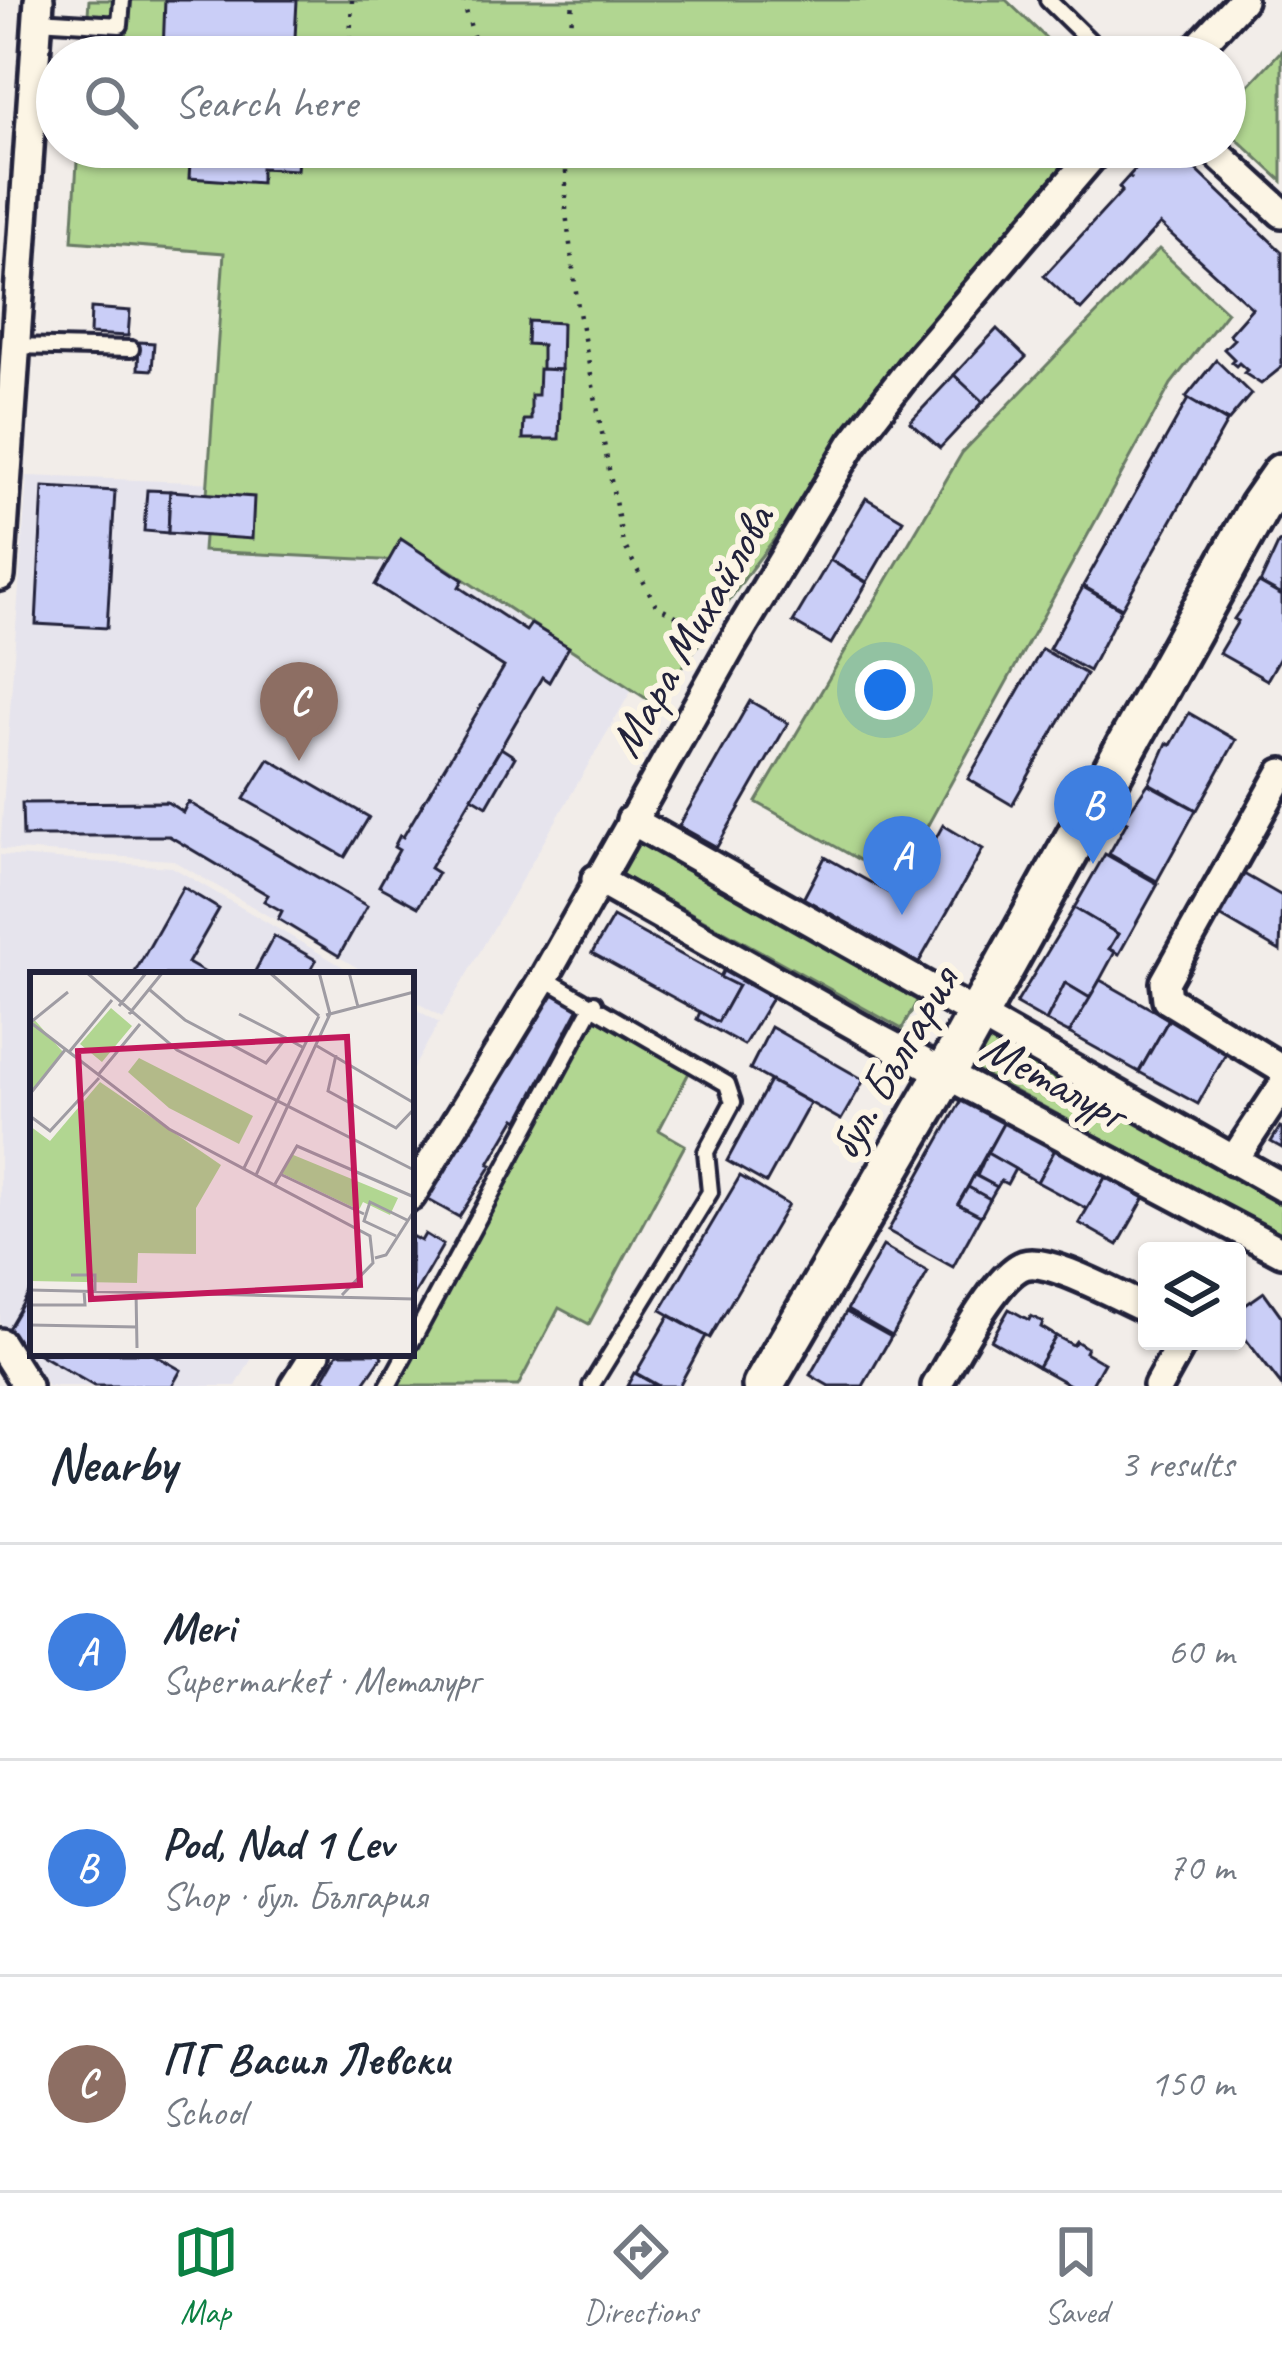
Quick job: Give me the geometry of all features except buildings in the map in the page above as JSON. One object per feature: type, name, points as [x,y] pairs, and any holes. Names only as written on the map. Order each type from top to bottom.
[{"type":"main road","name":"бул. България","points":[[763,1386],[980,1013],[1248,527],[1282,474]]},
{"type":"street","points":[[1209,36],[1242,0]]},
{"type":"street","points":[[0,575],[16,346],[12,234],[38,10]]},
{"type":"street","name":"Мара Михайлова","points":[[414,1191],[544,977],[731,646],[853,443],[914,364],[1082,168]]},
{"type":"street","points":[[1233,168],[1282,213]]},
{"type":"street","points":[[1282,773],[1165,982],[1167,999],[1282,1069]]},
{"type":"street","name":"Металург","points":[[631,820],[1282,1187]]},
{"type":"street","name":"Металург","points":[[596,880],[880,1040],[946,1072],[1238,1241],[1282,1252]]},
{"type":"street","points":[[1233,1161],[1282,1087]]},
{"type":"street","points":[[936,1386],[1006,1276],[1027,1264],[1052,1267],[1138,1305]]},
{"type":"street","points":[[0,1342],[28,1386]]},
{"type":"street","points":[[1159,1386],[1178,1350]]},
{"type":"street","points":[[296,1386],[314,1356]]},
{"type":"lane","points":[[38,10],[120,26],[122,0]]},
{"type":"lane","points":[[1048,0],[1085,36]]},
{"type":"lane","points":[[16,346],[131,349]]},
{"type":"lane","points":[[544,977],[727,1084],[733,1102],[706,1152],[710,1192],[590,1386]]},
{"type":"lane","points":[[414,1337],[594,1003]]},
{"type":"lane","points":[[388,1386],[404,1356]]},
{"type":"path","points":[[350,36],[352,0]]},
{"type":"path","points":[[464,0],[473,36]]},
{"type":"path","points":[[570,36],[573,0]]},
{"type":"path","points":[[566,168],[566,213],[578,307],[623,543],[656,605],[731,646]]},
{"type":"shaded area","points":[[27,476],[358,488],[641,674],[442,1017],[414,1001],[414,972],[365,972],[172,860],[0,849]]},
{"type":"shaded area","points":[[0,855],[172,867],[352,972],[30,972],[30,1356],[253,1356],[236,1386],[48,1386],[0,1323]]},
{"type":"shaded area","points":[[414,1008],[439,1023],[414,1067]]},
{"type":"green space","points":[[89,0],[1006,0],[1044,36],[86,36]]},
{"type":"green space","points":[[1282,50],[1282,181],[1246,148],[1246,88]]},
{"type":"green space","points":[[77,168],[1062,168],[752,568],[656,705],[439,563],[203,551],[224,253],[72,241]]},
{"type":"green space","points":[[1159,249],[1227,312],[1171,384],[897,881],[756,802],[962,453]]},
{"type":"green space","points":[[632,835],[921,994],[902,1029],[613,870]]},
{"type":"green space","points":[[596,1013],[693,1065],[659,1130],[685,1145],[589,1324],[559,1308],[518,1386],[398,1386]]},
{"type":"green space","points":[[980,1030],[1282,1194],[1282,1236],[963,1063]]},
{"type":"place","name":"ПГ Васил Левски","points":[[299,761]]},
{"type":"place","name":"Pod, Nad 1 Lev","points":[[1093,864]]},
{"type":"place","name":"Meri","points":[[902,915]]}]
